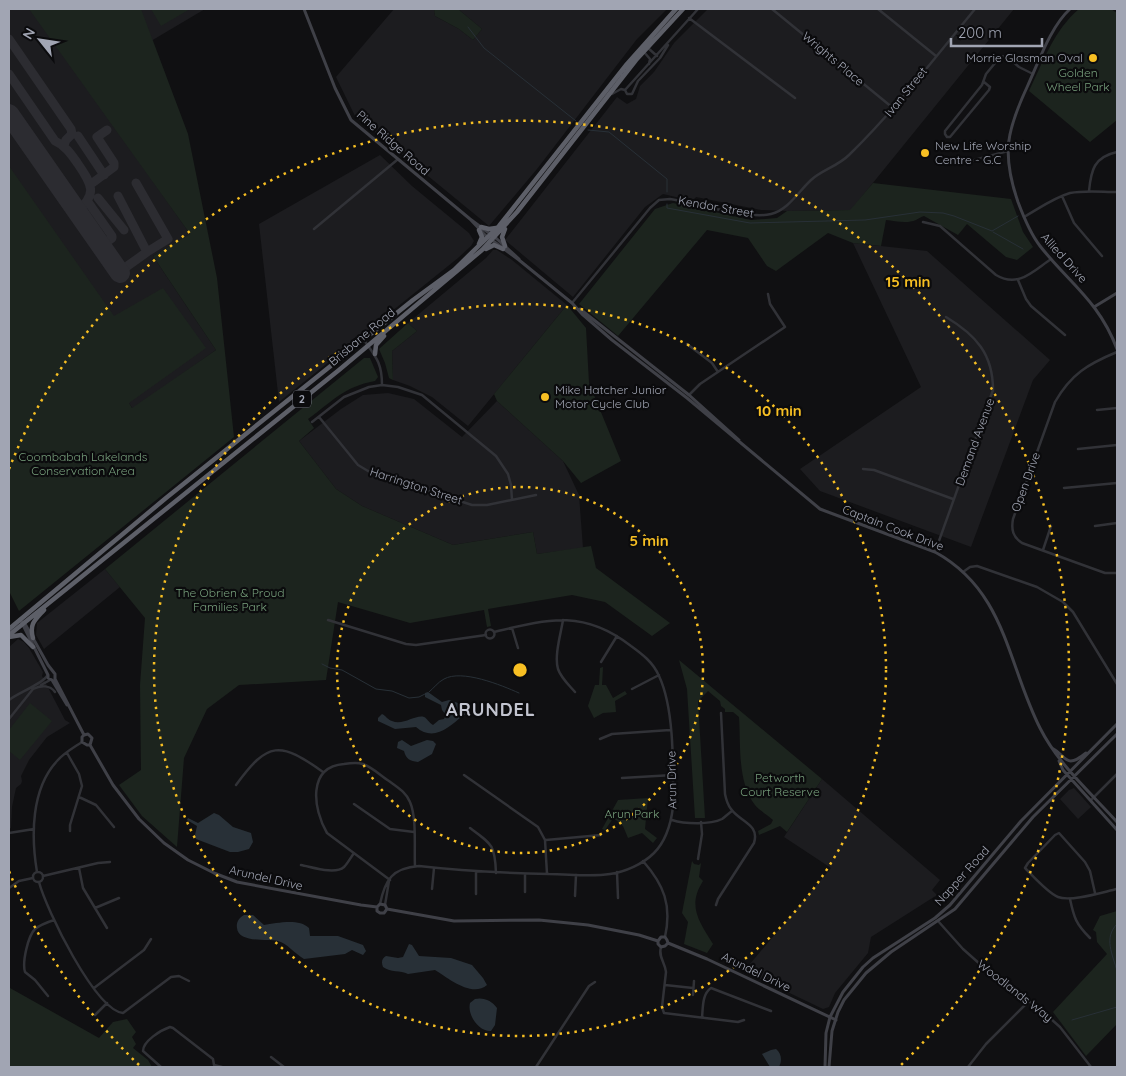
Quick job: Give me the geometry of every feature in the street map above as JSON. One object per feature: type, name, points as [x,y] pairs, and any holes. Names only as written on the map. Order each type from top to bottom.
[{"type":"highway","name":"Brisbane Road","points":[[491,237],[496,228],[676,9]]},
{"type":"highway","name":"Brisbane Road","points":[[9,636],[197,482],[368,346],[480,249],[510,221],[644,48],[683,9]]},
{"type":"highway","points":[[496,228],[489,230],[480,228],[482,238],[480,249],[493,246],[504,247],[502,235],[510,221]]},
{"type":"highway","name":"Brisbane Road","points":[[9,628],[198,472],[413,300],[480,249]]},
{"type":"highway","points":[[375,354],[378,342],[400,319]]},
{"type":"highway","points":[[33,638],[32,626],[49,602]]},
{"type":"highway","points":[[9,636],[21,635],[36,650]]},
{"type":"main road","name":"Pine Ridge Road","points":[[304,9],[348,116],[397,160],[491,237]]},
{"type":"main road","name":"Allied Drive","points":[[1070,9],[1062,17],[1054,30],[1012,122],[1008,151],[1009,174],[1030,232],[1051,259],[1102,316],[1117,351]]},
{"type":"main road","name":"Captain Cook Drive","points":[[491,237],[572,303],[616,343],[688,397],[820,509],[935,552],[946,558],[963,572],[978,588],[999,621],[1039,727],[1058,758]]},
{"type":"main road","points":[[1094,307],[1117,293]]},
{"type":"main road","points":[[20,619],[33,638],[36,650],[55,674],[52,679]]},
{"type":"main road","points":[[23,623],[48,675],[84,735]]},
{"type":"main road","points":[[48,675],[53,672]]},
{"type":"main road","name":"Napper Road","points":[[825,1067],[826,1033],[830,1017],[843,992],[873,958],[935,918],[956,899],[1021,821],[1117,724]]},
{"type":"main road","points":[[88,734],[92,738],[90,745],[87,746],[82,742],[84,735],[88,734]]},
{"type":"main road","name":"Napper Road","points":[[829,1067],[832,1031],[844,1000],[874,966],[891,952],[955,909],[1034,817],[1117,734]]},
{"type":"main road","name":"Arundel Drive","points":[[90,745],[113,785],[139,819],[164,843],[200,866],[226,878],[251,886],[379,905]]},
{"type":"main road","points":[[1051,748],[1056,750],[1062,758],[1072,761],[1081,758],[1091,750]]},
{"type":"main road","points":[[1058,758],[1117,822]]},
{"type":"main road","points":[[1058,758],[1067,775],[1117,830]]},
{"type":"main road","points":[[386,907],[384,913],[377,911],[379,905],[454,921],[538,920],[588,925],[640,935],[658,941],[658,944],[662,947],[668,943],[665,937],[661,937],[658,941]]},
{"type":"main road","name":"Arundel Drive","points":[[668,943],[708,959],[836,1020]]},
{"type":"street","points":[[625,90],[698,9]]},
{"type":"street","name":"Wrights Place","points":[[772,9],[893,108]]},
{"type":"street","points":[[878,9],[936,56]]},
{"type":"street","name":"Ivan Street","points":[[831,168],[847,157],[893,108],[975,9]]},
{"type":"street","points":[[690,18],[796,98]]},
{"type":"street","points":[[606,98],[619,89],[625,90],[627,94],[632,94],[639,79],[656,63],[669,43]]},
{"type":"street","points":[[644,48],[657,56]]},
{"type":"street","points":[[643,71],[650,60],[644,48]]},
{"type":"street","points":[[984,82],[990,87],[989,90],[950,137],[946,137],[945,131],[984,82],[986,74],[1000,57],[1004,55],[1019,67],[1033,74]]},
{"type":"street","points":[[656,63],[657,56]]},
{"type":"street","points":[[968,162],[1008,151]]},
{"type":"street","points":[[1089,192],[1094,167],[1100,159],[1108,154],[1117,152]]},
{"type":"street","points":[[314,229],[397,160]]},
{"type":"street","name":"Kendor Street","points":[[572,303],[650,208],[660,200],[670,199],[742,213],[770,215],[782,210],[813,178],[831,168]]},
{"type":"street","points":[[1024,217],[1062,196],[1080,192],[1117,192]]},
{"type":"street","points":[[1062,196],[1074,223],[1102,256]]},
{"type":"street","points":[[923,222],[940,226],[1003,279],[1018,280],[1051,259]]},
{"type":"street","points":[[1018,280],[1031,306],[1065,334]]},
{"type":"street","points":[[688,397],[696,387],[785,327],[770,304],[768,294]]},
{"type":"street","name":"Demand Avenue","points":[[935,552],[993,390],[990,361],[983,348],[974,338],[946,317]]},
{"type":"street","points":[[364,340],[375,354],[382,370],[382,385]]},
{"type":"street","points":[[687,344],[712,363],[718,372]]},
{"type":"street","name":"Open Drive","points":[[1117,351],[1080,371],[1069,381],[1055,402],[1012,526],[1016,539],[1105,573],[1117,573]]},
{"type":"street","points":[[312,422],[354,392],[382,385],[405,388],[422,395],[496,456],[508,474],[512,500]]},
{"type":"street","points":[[1097,410],[1117,408]]},
{"type":"street","name":"Harrington Street","points":[[319,416],[358,465],[368,472],[472,505],[487,505],[536,495]]},
{"type":"street","points":[[1078,449],[1117,445]]},
{"type":"street","points":[[863,470],[874,470],[953,499]]},
{"type":"street","points":[[1064,488],[1117,483]]},
{"type":"street","points":[[1095,526],[1117,523]]},
{"type":"street","points":[[1043,550],[1052,526]]},
{"type":"street","points":[[963,572],[970,566],[977,566],[1037,587],[1063,602],[1074,612],[1117,684]]},
{"type":"street","points":[[328,620],[416,646],[486,635],[491,638],[494,636],[494,632],[489,630],[486,635]]},
{"type":"street","name":"Arun Drive","points":[[415,866],[496,873],[610,874],[643,861],[654,853],[662,843],[671,820],[673,775],[667,698],[654,665],[618,636],[593,624],[548,620],[494,632]]},
{"type":"street","points":[[563,620],[557,659],[558,668],[566,682],[575,692]]},
{"type":"street","points":[[512,628],[518,648]]},
{"type":"street","points":[[601,662],[618,636]]},
{"type":"street","points":[[9,700],[34,685],[43,682],[48,675]]},
{"type":"street","points":[[632,689],[659,675]]},
{"type":"street","points":[[9,719],[28,694],[52,679]]},
{"type":"street","points":[[38,687],[49,687],[55,692]]},
{"type":"street","points":[[716,905],[754,843],[756,836],[754,830],[732,811],[727,802],[720,713]]},
{"type":"street","points":[[600,739],[612,734],[670,730]]},
{"type":"street","points":[[37,872],[34,856],[34,829],[44,778],[66,752],[82,742]]},
{"type":"street","points":[[236,785],[251,764],[270,751],[279,749],[291,751],[323,772]]},
{"type":"street","points":[[66,752],[79,774],[82,786],[70,825],[70,831]]},
{"type":"street","points":[[379,905],[386,883],[390,880],[399,871],[415,866],[413,811],[406,795],[369,767],[354,763],[331,766],[323,772],[318,782],[317,809],[319,818],[327,833],[390,880]]},
{"type":"street","points":[[1090,800],[1117,774]]},
{"type":"street","points":[[464,775],[538,826],[545,840],[547,874]]},
{"type":"street","points":[[622,778],[673,775]]},
{"type":"street","points":[[79,797],[96,805],[114,827]]},
{"type":"street","points":[[354,804],[390,829],[414,832]]},
{"type":"street","points":[[671,820],[682,823],[716,821],[732,811]]},
{"type":"street","points":[[698,859],[702,834],[701,822]]},
{"type":"street","points":[[470,828],[491,845],[496,853],[496,873]]},
{"type":"street","points":[[9,833],[34,829]]},
{"type":"street","points":[[1095,893],[1090,871],[1085,862],[1059,833],[1028,862],[1025,868],[1058,898],[1070,899],[1117,888]]},
{"type":"street","points":[[545,840],[601,835]]},
{"type":"street","points":[[301,865],[338,870],[344,867],[354,853]]},
{"type":"street","points":[[643,861],[656,876],[664,893],[668,909],[665,937]]},
{"type":"street","points":[[39,882],[43,876],[110,862]]},
{"type":"street","points":[[78,868],[83,888],[108,928]]},
{"type":"street","points":[[432,888],[434,868]]},
{"type":"street","points":[[37,872],[43,876]]},
{"type":"street","points":[[33,878],[37,872]]},
{"type":"street","points":[[476,872],[476,894]]},
{"type":"street","points":[[617,872],[618,898]]},
{"type":"street","points":[[525,873],[525,892]]},
{"type":"street","points":[[575,896],[576,874]]},
{"type":"street","points":[[33,878],[39,882],[54,920],[78,967],[116,1012],[124,1013],[171,977],[179,976],[189,981]]},
{"type":"street","points":[[10,886],[33,878]]},
{"type":"street","points":[[386,907],[390,880]]},
{"type":"street","points":[[95,908],[119,898]]},
{"type":"street","points":[[1070,899],[1074,920],[1090,938]]},
{"type":"street","name":"Woodlands Way","points":[[935,918],[963,949],[981,965],[1029,1001],[1060,1028],[1091,1067]]},
{"type":"street","points":[[48,996],[35,980],[24,972],[24,959],[32,933],[54,920]]},
{"type":"street","points":[[94,988],[144,950],[152,939]]},
{"type":"street","points":[[662,947],[660,956],[666,967],[662,1007],[664,1013],[738,1022],[744,1020]]},
{"type":"street","points":[[693,995],[694,981]]},
{"type":"street","points":[[536,1067],[589,986],[595,982]]},
{"type":"street","points":[[665,985],[693,988]]},
{"type":"street","points":[[702,1018],[704,997],[707,990],[711,988],[771,1011]]},
{"type":"street","points":[[968,1067],[986,1044],[1029,1001]]},
{"type":"street","points":[[95,1015],[107,1003]]},
{"type":"street","points":[[161,1067],[143,1051],[143,1048],[145,1043],[170,1027],[213,1060],[213,1066],[222,1067]]},
{"type":"street","points":[[271,1057],[284,1067]]},
{"type":"shaded area","points":[[9,9],[32,9],[190,234],[153,256],[216,350],[133,409],[9,233]]},
{"type":"shaded area","points":[[140,9],[205,9],[151,41]]},
{"type":"shaded area","points":[[394,9],[434,9],[435,16],[459,29],[473,40],[482,29],[458,9],[667,9],[637,39],[537,169],[489,226],[355,116],[336,77]]},
{"type":"shaded area","points":[[708,9],[1014,9],[851,210],[761,210],[696,197],[693,201],[663,194],[645,207],[573,297],[505,240],[617,97],[627,104],[636,99],[640,86],[654,72],[674,43]]},
{"type":"shaded area","points":[[380,155],[412,186],[469,233],[474,241],[458,258],[279,402],[259,224]]},
{"type":"shaded area","points":[[853,243],[927,251],[1050,360],[1033,380],[971,547],[820,491],[800,469],[921,387]]},
{"type":"shaded area","points":[[493,250],[497,250],[512,260],[567,305],[468,426],[432,397],[393,380],[392,351],[417,331],[408,323],[486,258]]},
{"type":"shaded area","points":[[388,393],[414,399],[462,437],[497,401],[563,461],[579,495],[583,548],[537,554],[533,532],[453,545],[362,506],[336,489],[299,441],[363,395]]},
{"type":"shaded area","points":[[105,569],[120,587],[44,649],[36,635],[37,623]]},
{"type":"shaded area","points":[[18,639],[29,648],[43,672],[42,676],[65,720],[70,723],[47,737],[29,760],[21,776],[21,784],[16,788],[12,807],[11,828],[9,829],[9,647]]},
{"type":"shaded area","points":[[428,692],[442,702],[449,700],[467,706],[469,709],[466,715],[463,715],[441,732],[435,733],[422,731],[416,727],[395,729],[378,721],[382,714],[389,720],[396,722],[421,717],[433,725],[439,720],[444,719],[446,715],[441,705],[425,697],[425,693]]},
{"type":"shaded area","points":[[402,740],[411,746],[427,740],[433,741],[436,744],[432,754],[418,762],[409,759],[404,751],[397,748],[398,742]]},
{"type":"shaded area","points":[[822,779],[940,880],[932,890],[937,895],[871,937],[868,953],[835,993],[829,1007],[823,1009],[744,971],[831,868],[784,837]]},
{"type":"shaded area","points":[[1074,788],[1091,807],[1078,819],[1060,799],[1069,790]]},
{"type":"shaded area","points":[[214,813],[233,827],[251,833],[253,842],[249,849],[230,852],[196,839],[197,826],[187,820],[188,818],[198,823]]},
{"type":"shaded area","points":[[244,915],[253,915],[264,925],[288,922],[300,923],[309,928],[310,936],[338,936],[363,945],[366,951],[363,955],[352,950],[345,954],[304,959],[281,942],[242,936],[237,926],[238,920]]},
{"type":"shaded area","points":[[409,944],[412,945],[419,956],[451,958],[472,965],[487,985],[481,988],[467,988],[453,982],[435,970],[408,974],[383,967],[382,960],[386,956],[403,957]]},
{"type":"shaded area","points":[[475,999],[488,1000],[497,1008],[495,1025],[491,1031],[478,1026],[470,1013],[470,1003]]},
{"type":"shaded area","points":[[776,1049],[780,1055],[779,1067],[770,1067],[762,1054]]},
{"type":"green space","name":"Coombabah Lakelands Conservation Area","points":[[29,9],[141,9],[188,134],[217,278],[234,437],[19,611],[9,591],[9,166],[114,316],[163,288],[206,348],[129,403],[132,408],[216,350],[153,256],[190,234]]},
{"type":"green space","points":[[151,9],[190,9],[161,26]]},
{"type":"green space","points":[[434,9],[458,9],[482,29],[473,40],[459,29],[435,16]]},
{"type":"green space","name":"Golden Wheel Park","points":[[1079,9],[1111,9],[1117,13],[1117,120],[1090,142],[1029,91],[1056,37],[1070,17]]},
{"type":"green space","points":[[873,183],[1011,199],[1023,232],[1033,247],[1017,260],[1006,257],[967,224],[958,235],[924,216],[909,222],[886,220],[881,246],[853,243],[828,233],[776,271],[767,266],[748,238],[707,230],[618,336],[579,304],[655,209],[673,203],[751,220],[777,218],[787,211],[850,210]]},
{"type":"green space","name":"Mike Hatcher Junior Motor Cycle Club","points":[[567,305],[586,328],[589,383],[621,461],[581,483],[563,461],[497,401],[494,394]]},
{"type":"green space","points":[[408,323],[417,331],[392,351],[393,380],[389,378],[379,349]]},
{"type":"green space","name":"The Obrien & Proud Families Park","points":[[364,358],[370,358],[378,377],[375,381],[346,391],[308,419],[314,428],[299,441],[336,489],[362,506],[453,545],[533,532],[537,554],[591,546],[596,568],[670,623],[652,636],[605,602],[572,595],[488,609],[491,626],[487,627],[484,610],[410,623],[338,602],[326,680],[239,685],[207,709],[184,758],[177,847],[142,816],[119,785],[141,770],[140,685],[145,618],[105,569]]},
{"type":"green space","name":"Petworth Court Reserve","points":[[679,660],[822,779],[787,832],[780,826],[759,835],[758,831],[771,824],[773,820],[755,805],[745,785],[741,763],[739,717],[733,712],[725,712],[720,701],[708,691],[698,701],[705,818],[695,818],[687,689]]},
{"type":"green space","points":[[603,667],[602,685],[606,685],[613,698],[625,691],[627,694],[615,701],[616,712],[603,713],[594,718],[588,706],[595,685],[599,685],[600,668]]},
{"type":"green space","points":[[30,703],[52,721],[20,760],[9,751],[9,730]]},
{"type":"green space","name":"Arun Park","points":[[648,798],[645,829],[657,838],[653,843],[642,833],[628,838],[623,826],[616,820],[612,820],[605,830],[602,829],[618,800]]},
{"type":"green space","points":[[692,861],[694,864],[699,865],[701,863],[699,877],[703,881],[698,890],[695,906],[699,921],[713,944],[707,953],[684,944],[688,922],[682,913]]},
{"type":"green space","points":[[1117,911],[1117,1024],[1086,1056],[1053,1012],[1107,954],[1097,942],[1096,932],[1093,930],[1100,916]]},
{"type":"green space","points":[[10,988],[99,1038],[113,1022],[127,1019],[136,1032],[132,1037],[136,1044],[133,1048],[148,1060],[152,1067],[9,1067]]},
{"type":"waterway","points":[[468,27],[484,48],[576,121]]},
{"type":"waterway","points":[[588,130],[609,132],[667,179],[667,192]]},
{"type":"waterway","points":[[667,204],[667,208],[750,223],[865,220],[920,212],[943,213],[992,231],[1018,216]]},
{"type":"waterway","points":[[993,232],[1023,249]]},
{"type":"waterway","points":[[322,664],[330,668],[342,670],[376,689],[392,691],[409,698],[425,694]]},
{"type":"waterway","points":[[429,692],[444,679],[452,676],[461,676],[482,679],[519,693]]},
{"type":"waterway","points":[[1117,924],[1113,929],[1110,941],[1117,971]]},
{"type":"waterway","points":[[1072,1020],[1117,1007]]},
{"type":"taxiway","points":[[9,39],[71,129],[72,134],[64,145]]},
{"type":"taxiway","points":[[9,74],[55,141],[68,151],[89,183],[90,194],[88,200],[76,211]]},
{"type":"taxiway","points":[[91,184],[114,167],[114,163],[97,137],[107,130]]},
{"type":"taxiway","points":[[78,136],[104,175]]},
{"type":"taxiway","points":[[136,183],[168,239],[147,252]]},
{"type":"taxiway","points":[[118,196],[147,252],[119,272]]},
{"type":"taxiway","points":[[98,198],[124,230]]},
{"type":"taxiway","points":[[88,202],[112,236],[101,246]]},
{"type":"runway","points":[[9,114],[120,273]]},
{"type":"place","name":"Morrie Glasman Oval","points":[[1093,58]]},
{"type":"place","name":"New Life Worship Centre - G.C","points":[[925,153]]},
{"type":"place","name":"Mike Hatcher Junior Motor Cycle Club","points":[[545,397]]},
{"type":"district","name":"ARUNDEL","points":[[491,710]]}]
